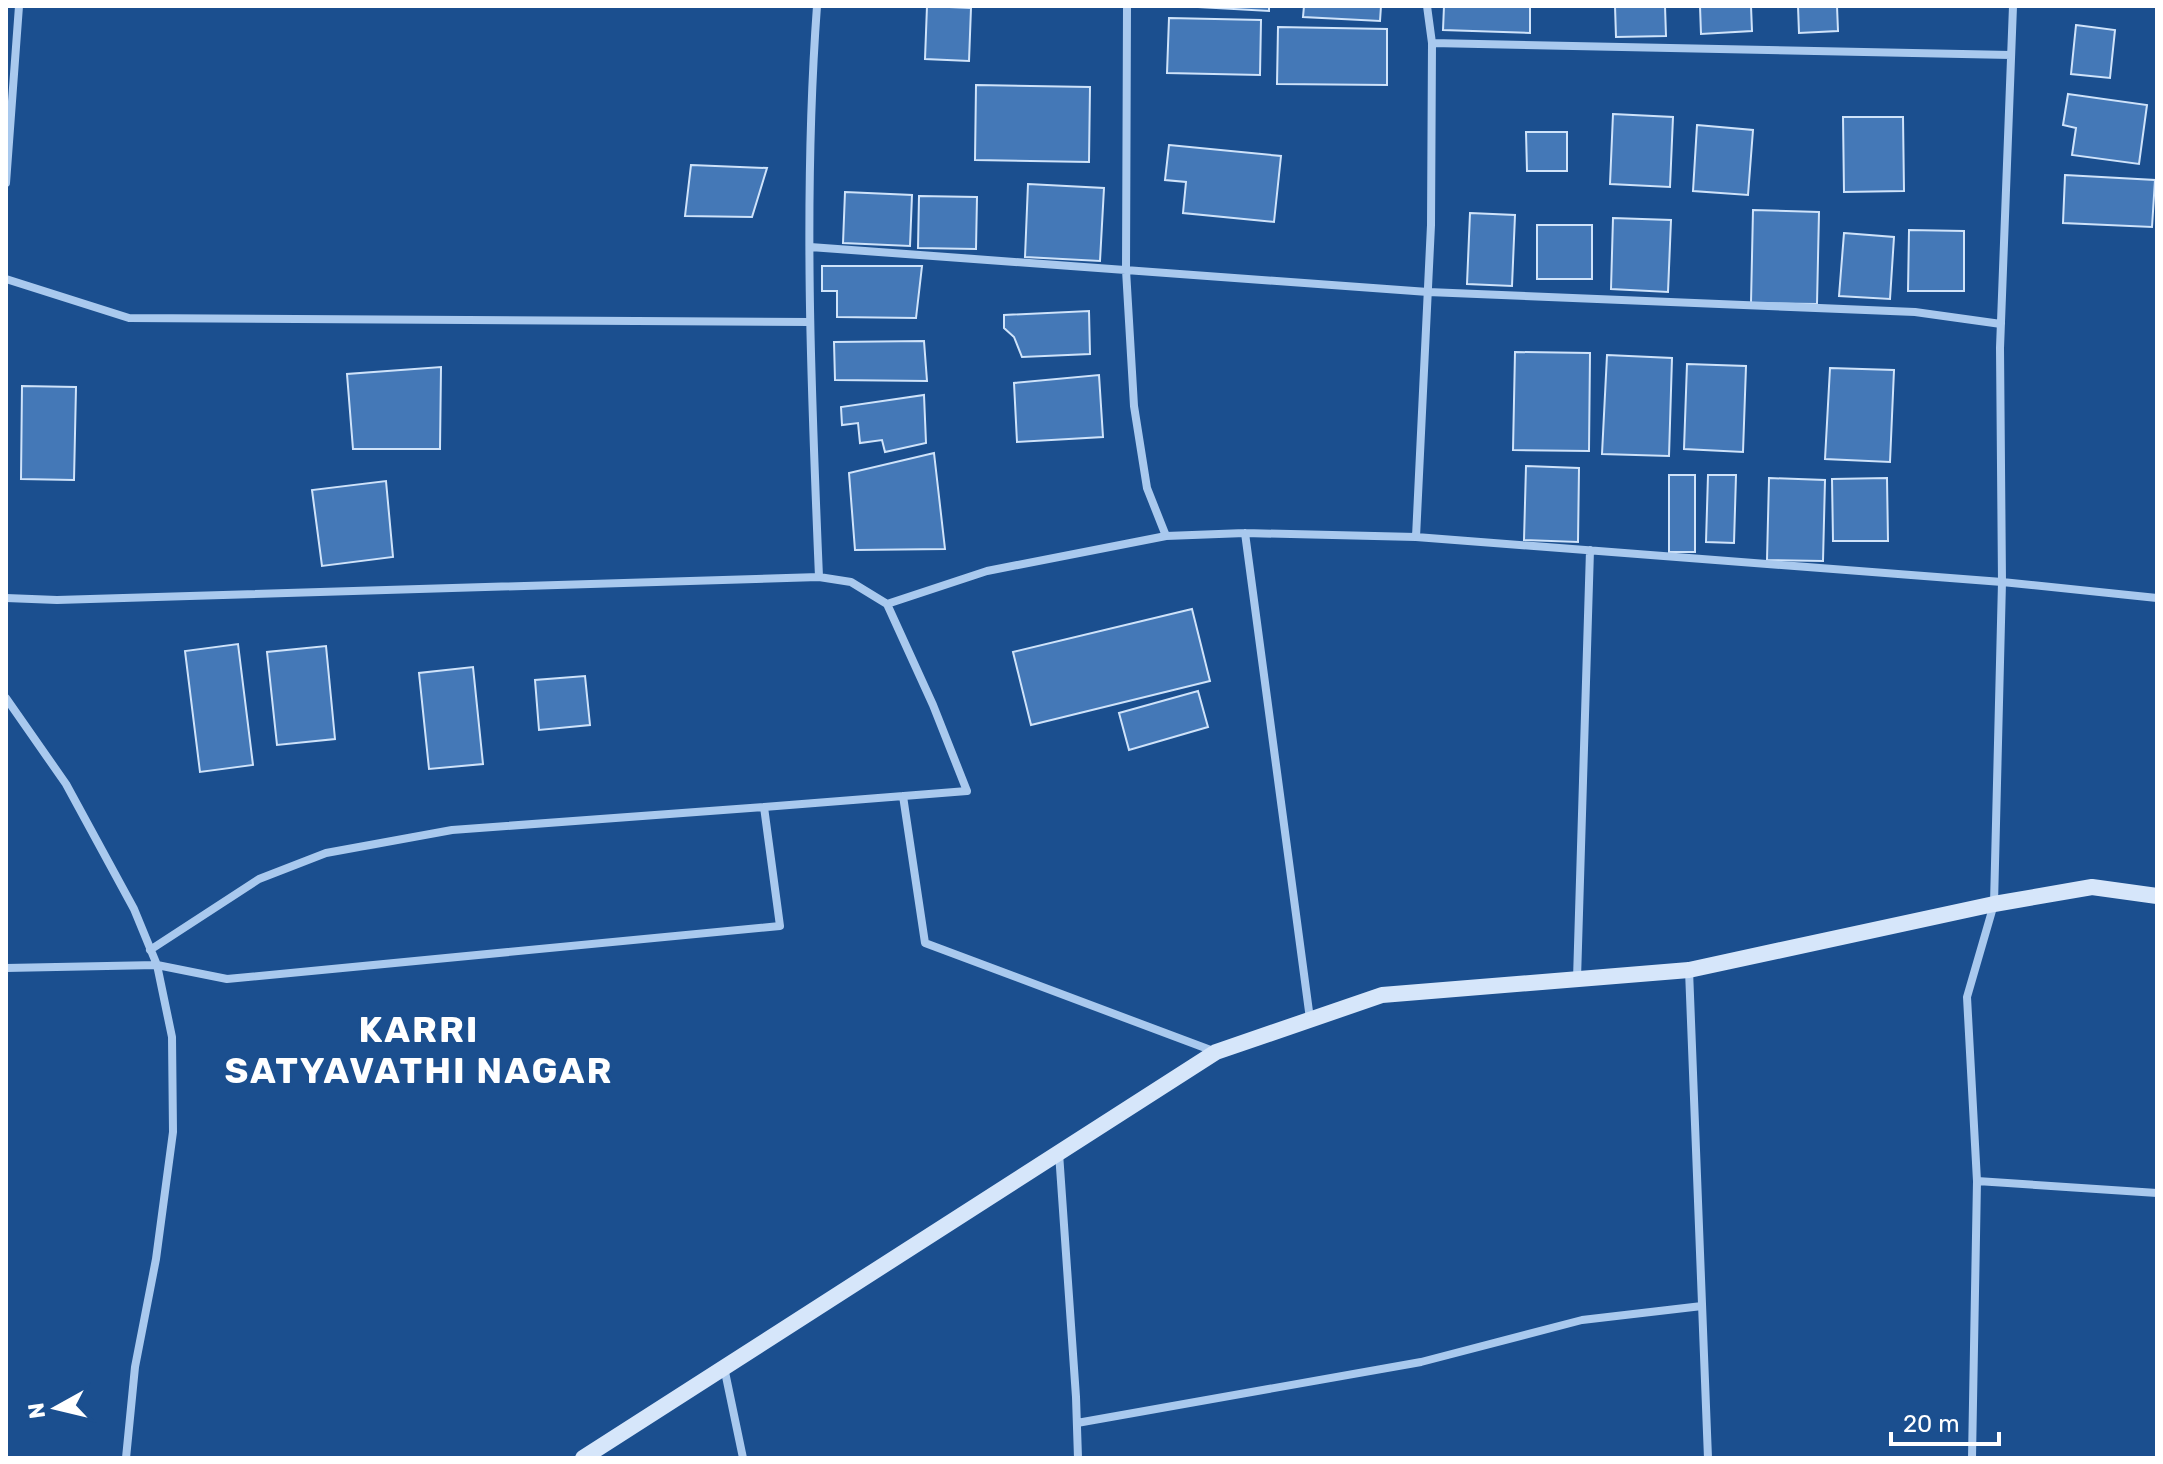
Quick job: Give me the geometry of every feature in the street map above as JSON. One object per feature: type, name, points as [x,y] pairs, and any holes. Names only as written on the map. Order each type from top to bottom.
[{"type":"street","points":[[6,183],[19,6]]},
{"type":"street","points":[[817,6],[810,101],[810,322],[819,577]]},
{"type":"street","points":[[1127,6],[1126,270],[1136,420],[1147,488],[1166,536]]},
{"type":"street","points":[[1416,537],[1431,225],[1432,43],[1427,6]]},
{"type":"street","points":[[1972,1458],[1977,1181],[1967,997],[1994,904],[2002,582],[2001,324],[2013,6]]},
{"type":"street","points":[[1432,43],[2011,55]]},
{"type":"street","points":[[810,247],[1428,292],[1915,312],[2001,324]]},
{"type":"street","points":[[6,279],[129,318],[810,322]]},
{"type":"street","points":[[1245,533],[1310,1019]]},
{"type":"street","points":[[887,604],[987,571],[1166,536],[1245,533],[1416,537],[2002,582],[2157,598]]},
{"type":"street","points":[[1577,979],[1590,550]]},
{"type":"street","points":[[6,598],[57,600],[819,577],[851,582],[887,604],[933,705],[967,791],[452,830],[326,853],[259,879],[150,950]]},
{"type":"street","points":[[6,698],[66,784],[134,909],[157,965],[172,1037],[173,1132],[156,1259],[135,1367],[126,1458]]},
{"type":"street","points":[[903,796],[925,943],[1216,1052]]},
{"type":"street","points":[[6,968],[157,965],[227,979],[780,926],[764,807]]},
{"type":"street","points":[[583,1458],[1216,1052],[1382,995],[1689,970],[1994,904],[2092,887],[2157,896]]},
{"type":"street","points":[[1689,970],[1708,1458]]},
{"type":"street","points":[[1059,1153],[1078,1458]]},
{"type":"street","points":[[1977,1181],[2157,1193]]},
{"type":"street","points":[[1077,1423],[1421,1362],[1582,1320],[1702,1306]]},
{"type":"street","points":[[724,1367],[743,1458]]},
{"type":"building","points":[[927,6],[971,8],[969,61],[925,59]]},
{"type":"building","points":[[1180,6],[1269,6],[1269,11]]},
{"type":"building","points":[[1304,6],[1381,6],[1380,21],[1303,17]]},
{"type":"building","points":[[1444,6],[1530,6],[1530,33],[1443,30]]},
{"type":"building","points":[[1615,6],[1665,6],[1666,36],[1616,37]]},
{"type":"building","points":[[1700,6],[1751,6],[1752,31],[1701,34]]},
{"type":"building","points":[[1798,6],[1837,6],[1838,31],[1799,33]]},
{"type":"building","points":[[1169,18],[1261,20],[1260,75],[1167,73]]},
{"type":"building","points":[[2076,25],[2115,30],[2110,78],[2071,74]]},
{"type":"building","points":[[1278,27],[1387,29],[1387,85],[1277,84]]},
{"type":"building","points":[[976,85],[1090,87],[1089,162],[975,160]]},
{"type":"building","points":[[2068,94],[2147,105],[2139,164],[2072,155],[2076,128],[2063,125]]},
{"type":"building","points":[[1613,114],[1673,117],[1670,187],[1610,184]]},
{"type":"building","points":[[1843,117],[1903,117],[1904,191],[1844,192]]},
{"type":"building","points":[[1697,125],[1753,130],[1748,195],[1693,191]]},
{"type":"building","points":[[1526,132],[1567,132],[1567,171],[1527,171]]},
{"type":"building","points":[[1169,145],[1281,156],[1274,222],[1183,213],[1186,182],[1165,180]]},
{"type":"building","points":[[691,165],[767,168],[752,217],[685,216]]},
{"type":"building","points":[[2065,175],[2155,180],[2152,227],[2063,223]]},
{"type":"building","points":[[1028,184],[1104,188],[1100,261],[1025,257]]},
{"type":"building","points":[[845,192],[912,195],[910,246],[843,243]]},
{"type":"building","points":[[919,196],[977,197],[976,249],[918,248]]},
{"type":"building","points":[[1753,210],[1819,212],[1817,304],[1751,303]]},
{"type":"building","points":[[1470,213],[1515,215],[1512,286],[1467,284]]},
{"type":"building","points":[[1613,218],[1671,220],[1668,292],[1611,289]]},
{"type":"building","points":[[1537,225],[1592,225],[1592,279],[1537,279]]},
{"type":"building","points":[[1909,230],[1964,231],[1964,291],[1908,291]]},
{"type":"building","points":[[1844,233],[1894,237],[1890,299],[1839,296]]},
{"type":"building","points":[[822,266],[922,266],[916,318],[837,317],[837,291],[822,291]]},
{"type":"building","points":[[1089,311],[1090,354],[1022,357],[1014,337],[1004,328],[1004,315]]},
{"type":"building","points":[[924,341],[927,381],[835,380],[834,342]]},
{"type":"building","points":[[1515,352],[1590,353],[1589,451],[1513,450]]},
{"type":"building","points":[[1607,355],[1672,358],[1669,456],[1602,454]]},
{"type":"building","points":[[1687,364],[1746,366],[1743,452],[1684,449]]},
{"type":"building","points":[[441,367],[440,449],[353,449],[347,374]]},
{"type":"building","points":[[1830,368],[1894,370],[1890,462],[1825,459]]},
{"type":"building","points":[[1099,375],[1103,437],[1017,442],[1014,383]]},
{"type":"building","points":[[22,386],[76,387],[74,480],[21,479]]},
{"type":"building","points":[[924,395],[926,443],[885,452],[882,440],[860,443],[858,423],[842,425],[841,407]]},
{"type":"building","points":[[934,453],[945,549],[855,550],[849,473]]},
{"type":"building","points":[[1526,466],[1579,468],[1578,542],[1524,540]]},
{"type":"building","points":[[1669,475],[1695,475],[1695,552],[1669,552]]},
{"type":"building","points":[[1708,475],[1736,475],[1734,543],[1706,542]]},
{"type":"building","points":[[1769,478],[1825,480],[1823,561],[1767,560]]},
{"type":"building","points":[[1887,478],[1888,541],[1833,541],[1832,479]]},
{"type":"building","points":[[386,481],[393,557],[322,566],[312,490]]},
{"type":"building","points":[[1192,609],[1210,681],[1031,725],[1013,652]]},
{"type":"building","points":[[238,644],[253,765],[200,772],[185,651]]},
{"type":"building","points":[[326,646],[335,739],[277,745],[267,652]]},
{"type":"building","points":[[473,667],[483,764],[429,769],[419,673]]},
{"type":"building","points":[[585,676],[590,725],[539,730],[535,680]]},
{"type":"building","points":[[1198,691],[1208,727],[1129,750],[1119,713]]},
{"type":"district","name":"KARRI SATYAVATHI NAGAR","points":[[419,1050]]}]
